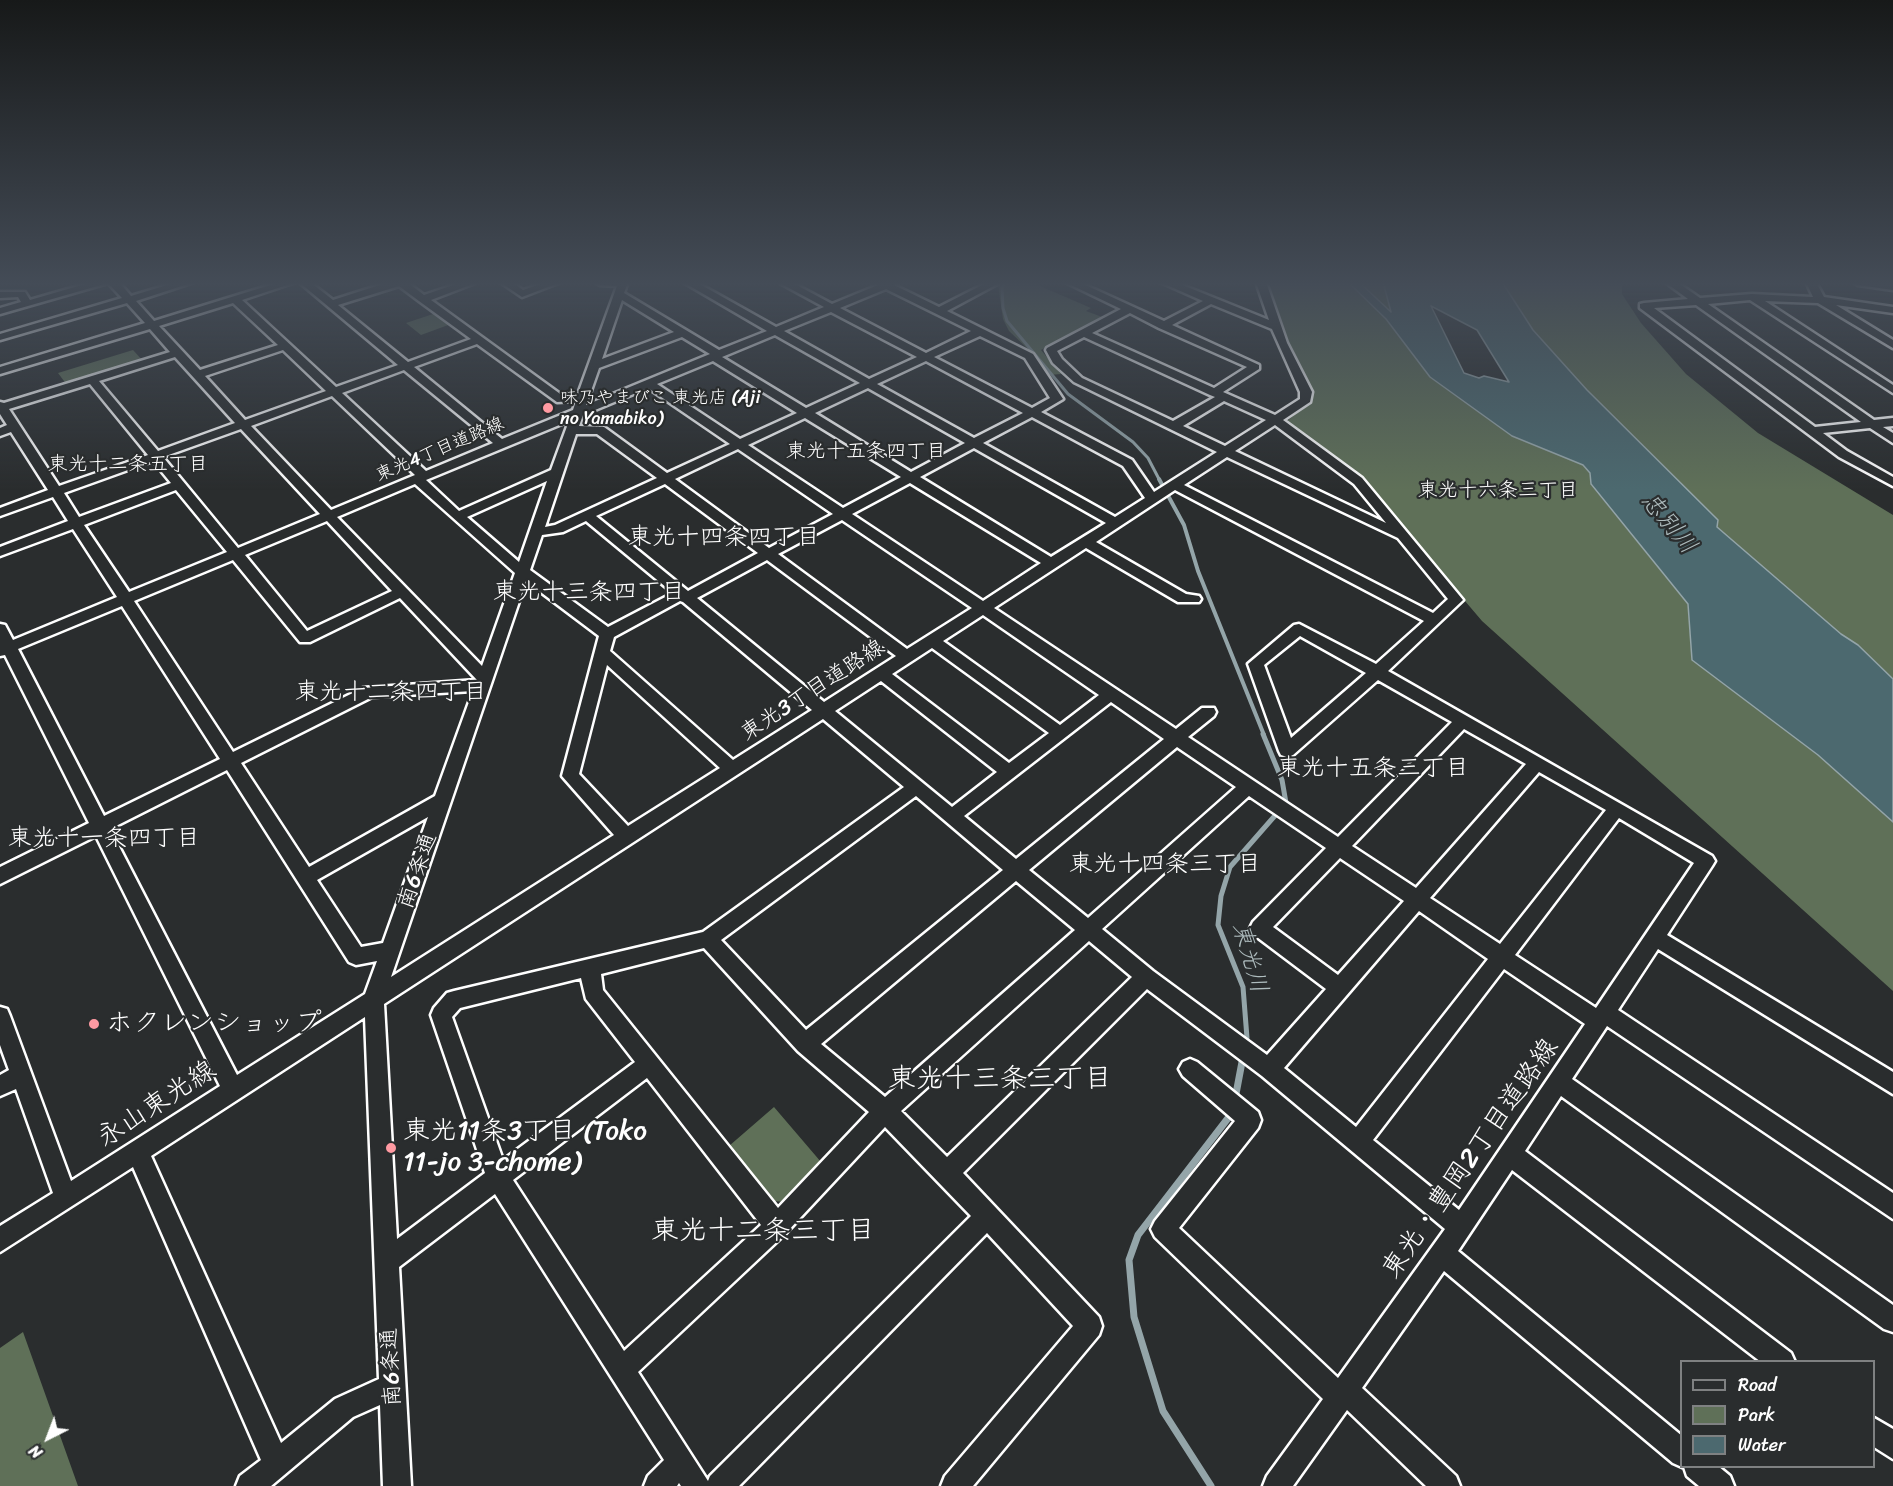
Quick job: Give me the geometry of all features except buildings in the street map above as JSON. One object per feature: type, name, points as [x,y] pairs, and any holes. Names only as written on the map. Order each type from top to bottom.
[{"type":"street","points":[[0,371],[65,351]]},
{"type":"street","points":[[199,374],[269,351]]},
{"type":"street","points":[[291,351],[458,516],[505,559],[607,634]]},
{"type":"street","points":[[389,351],[501,444]]},
{"type":"street","points":[[0,512],[447,351]]},
{"type":"street","points":[[494,351],[561,400],[583,397]]},
{"type":"street","name":"南6条通","points":[[398,1486],[374,998],[598,351]]},
{"type":"street","points":[[593,366],[633,351]]},
{"type":"street","points":[[710,351],[910,478],[1052,564]]},
{"type":"street","name":"東光4丁目道路線","points":[[5,649],[725,351]]},
{"type":"street","points":[[811,351],[1116,523]]},
{"type":"street","points":[[914,351],[1128,464],[1164,492],[1434,620]]},
{"type":"street","points":[[536,532],[558,529],[937,351]]},
{"type":"street","points":[[607,634],[768,554],[1058,399],[1029,356],[1020,351]]},
{"type":"street","points":[[1052,351],[1070,375],[1401,536]]},
{"type":"street","points":[[1123,351],[1276,420],[1358,481],[1456,600],[1377,672],[1287,751],[1256,664],[1299,629],[1377,672],[1617,808],[1358,1142]]},
{"type":"street","points":[[1174,426],[1255,367],[1220,351]]},
{"type":"street","name":"東光3丁目道路線","points":[[374,998],[1306,400],[1307,397],[1287,351]]},
{"type":"street","points":[[1705,351],[1843,454],[1893,482]]},
{"type":"street","points":[[1769,351],[1893,439]]},
{"type":"street","points":[[1834,351],[1893,390]]},
{"type":"street","points":[[389,951],[356,956],[56,491],[7,429],[1,407],[177,353],[199,374],[483,682]]},
{"type":"street","points":[[92,379],[305,638],[401,592]]},
{"type":"street","points":[[648,383],[1253,792],[1502,957],[1602,1018],[1893,1207]]},
{"type":"street","points":[[1812,431],[1893,422]]},
{"type":"street","points":[[572,430],[600,430],[908,657]]},
{"type":"street","points":[[458,516],[556,473]]},
{"type":"street","points":[[0,552],[177,485]]},
{"type":"street","points":[[587,515],[1146,977],[1263,1064],[1461,1227]]},
{"type":"street","points":[[1086,543],[1183,599],[1194,598]]},
{"type":"street","points":[[0,628],[5,649],[99,826],[233,1090]]},
{"type":"street","points":[[607,634],[570,777],[627,837]]},
{"type":"street","points":[[932,641],[1060,733]]},
{"type":"street","points":[[603,653],[732,769]]},
{"type":"street","points":[[882,674],[1009,772]]},
{"type":"street","points":[[0,876],[369,692],[483,682]]},
{"type":"street","points":[[951,816],[1111,694]]},
{"type":"street","points":[[806,1044],[1208,712]]},
{"type":"street","points":[[1340,988],[1260,928],[1462,721]]},
{"type":"street","points":[[1263,1064],[1340,988],[1537,763]]},
{"type":"street","points":[[697,1486],[498,1178],[441,1015],[454,1000],[708,939],[916,788]]},
{"type":"street","points":[[622,1370],[777,1226],[885,1111],[1088,929],[1253,792]]},
{"type":"street","points":[[304,878],[442,801]]},
{"type":"street","name":"東光・豊岡2丁目道路線","points":[[1277,1486],[1341,1392],[1461,1227],[1707,861],[1617,808]]},
{"type":"street","points":[[1656,938],[1893,1084]]},
{"type":"street","points":[[708,939],[806,1044],[885,1111],[947,1173],[1090,1326],[955,1486]]},
{"type":"street","points":[[590,968],[593,993],[777,1226]]},
{"type":"street","points":[[947,1173],[1146,977]]},
{"type":"street","name":"永山東光線","points":[[0,1240],[374,998]]},
{"type":"street","points":[[0,1016],[66,1198]]},
{"type":"street","points":[[386,1262],[649,1064]]},
{"type":"street","points":[[1190,1069],[1251,1120],[1163,1229],[1446,1486]]},
{"type":"street","points":[[0,1086],[22,1074]]},
{"type":"street","points":[[1559,1082],[1893,1320]]},
{"type":"street","points":[[138,1152],[276,1464]]},
{"type":"street","points":[[1510,1154],[1779,1360]]},
{"type":"street","points":[[720,1486],[987,1216]]},
{"type":"street","points":[[1442,1253],[1680,1452]]},
{"type":"street","points":[[250,1486],[344,1408],[392,1386]]},
{"type":"street","points":[[1875,1432],[1893,1446]]},
{"type":"street","points":[[658,1486],[681,1462]]},
{"type":"street","points":[[1698,1468],[1720,1486]]},
{"type":"green space","points":[[129,351],[134,351],[143,361],[67,385],[58,373]]},
{"type":"green space","points":[[1030,351],[1042,351],[1061,374],[1049,375]]},
{"type":"green space","points":[[1290,351],[1429,351],[1512,436],[1583,465],[1590,473],[1591,485],[1688,604],[1692,660],[1818,755],[1893,822],[1893,991],[1482,621],[1363,481],[1286,422],[1312,400]]},
{"type":"green space","points":[[1552,351],[1666,351],[1686,374],[1758,433],[1893,515],[1893,679],[1858,645],[1841,634],[1717,527],[1717,520],[1587,390]]},
{"type":"green space","points":[[774,1107],[821,1162],[786,1202],[772,1201],[729,1146]]},
{"type":"green space","points":[[23,1332],[78,1486],[0,1486],[0,1348]]},
{"type":"water","name":"忠別川","points":[[1411,351],[1453,351],[1464,373],[1479,378],[1484,376],[1509,382],[1490,351],[1552,351],[1587,390],[1718,520],[1717,527],[1841,634],[1858,645],[1893,679],[1893,822],[1818,755],[1692,660],[1688,604],[1591,484],[1590,473],[1583,465],[1512,436],[1430,377]]},
{"type":"waterway","name":"東光川","points":[[1032,351],[1068,394],[1133,442],[1148,458],[1160,481]]},
{"type":"waterway","name":"東光川","points":[[1159,479],[1184,525],[1198,571],[1264,735]]},
{"type":"waterway","name":"東光川","points":[[1245,1046],[1247,1038],[1243,987],[1218,925],[1221,896],[1230,867],[1286,803],[1282,780],[1263,734]]},
{"type":"waterway","name":"東光川","points":[[1242,1064],[1243,1057]]},
{"type":"waterway","name":"東光川","points":[[1235,1099],[1242,1062]]},
{"type":"waterway","name":"東光川","points":[[1211,1486],[1163,1411],[1134,1317],[1129,1260],[1138,1235],[1232,1113]]},
{"type":"place","name":"味乃やまびこ 東光店 (Aji no Yamabiko)","points":[[548,408]]},
{"type":"place","name":"ホクレンショップ","points":[[94,1024]]},
{"type":"place","name":"東光11条3丁目 (Toko 11-jo 3-chome)","points":[[391,1148]]},
{"type":"district","name":"東光十五条四丁目","points":[[866,452]]},
{"type":"district","name":"東光十二条五丁目","points":[[128,465]]},
{"type":"district","name":"東光十六条三丁目","points":[[1498,491]]},
{"type":"district","name":"東光十四条四丁目","points":[[724,538]]},
{"type":"district","name":"東光十三条四丁目","points":[[589,593]]},
{"type":"district","name":"東光十二条四丁目","points":[[391,693]]},
{"type":"district","name":"東光十五条三丁目","points":[[1373,769]]},
{"type":"district","name":"東光十一条四丁目","points":[[104,839]]},
{"type":"district","name":"東光十四条三丁目","points":[[1165,865]]},
{"type":"district","name":"東光十三条三丁目","points":[[1000,1080]]},
{"type":"district","name":"東光十二条三丁目","points":[[763,1232]]}]
